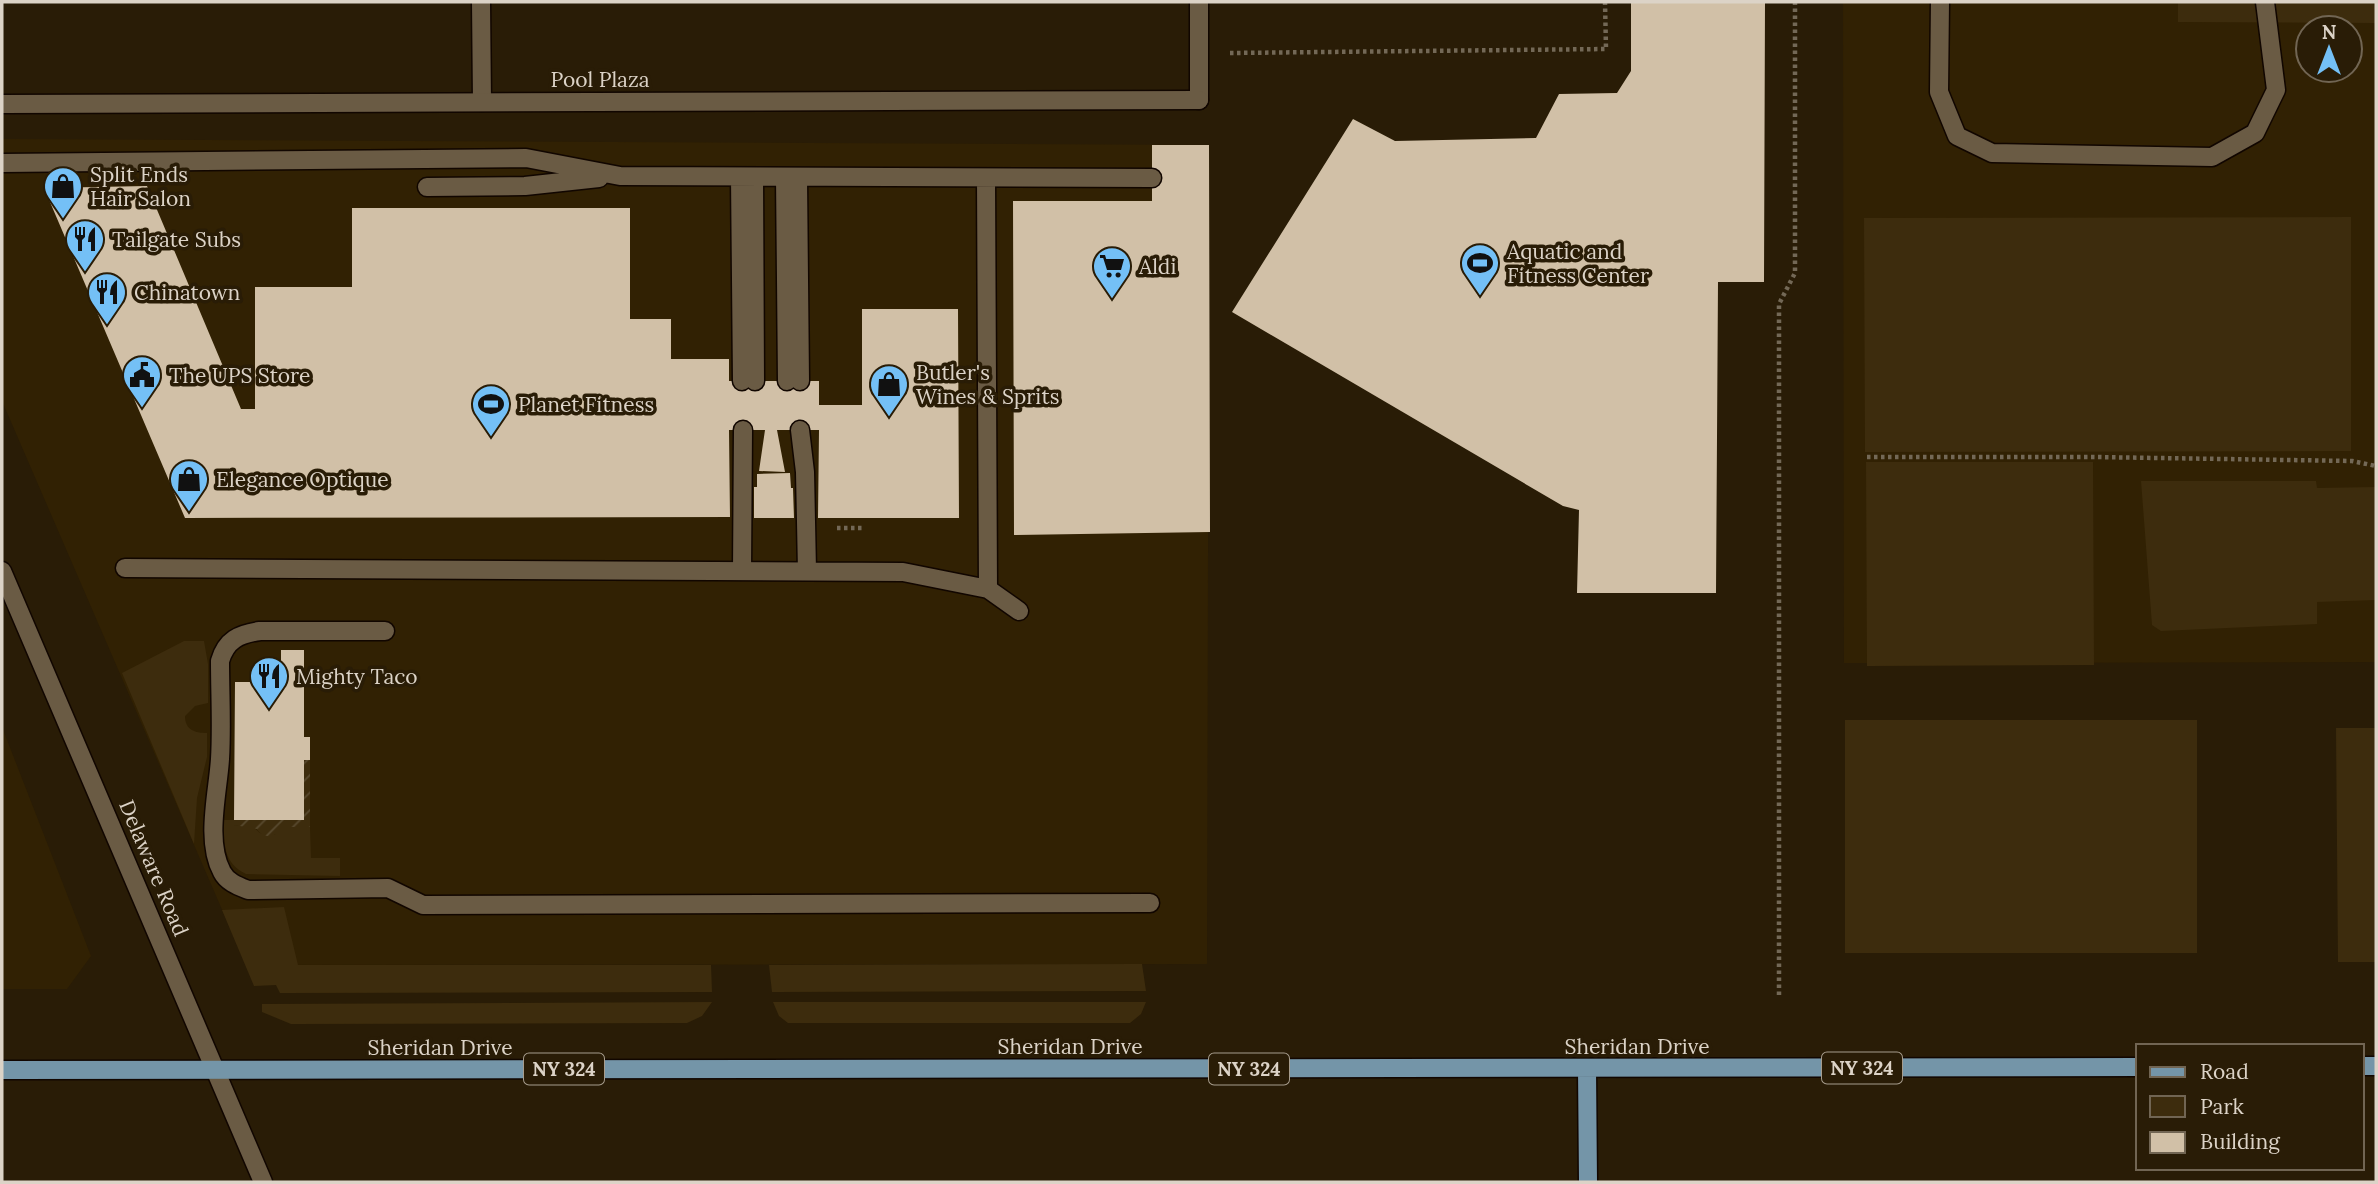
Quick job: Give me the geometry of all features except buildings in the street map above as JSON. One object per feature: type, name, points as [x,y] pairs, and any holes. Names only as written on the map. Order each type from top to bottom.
[{"type":"main road","name":"Sheridan Drive","points":[[2,1070],[2136,1067]]},
{"type":"main road","points":[[1587,1069],[1588,1182]]},
{"type":"street","points":[[481,2],[482,102]]},
{"type":"street","name":"Pool Plaza","points":[[2,104],[1199,100],[1199,2]]},
{"type":"street","points":[[1940,2],[1939,92],[1957,136],[1992,153],[2212,157],[2255,132],[2276,90],[2265,2]]},
{"type":"street","points":[[2,163],[526,158],[620,176]]},
{"type":"street","points":[[427,187],[524,186],[620,176],[1152,178]]},
{"type":"street","points":[[747,177],[749,381]]},
{"type":"street","points":[[792,177],[794,381]]},
{"type":"street","points":[[986,178],[988,589]]},
{"type":"street","points":[[742,571],[741,472],[749,430]]},
{"type":"street","points":[[794,430],[805,472],[807,571]]},
{"type":"street","points":[[125,568],[903,572],[988,589],[1019,611]]},
{"type":"street","name":"Delaware Road","points":[[2,571],[263,1182]]},
{"type":"street","points":[[385,631],[260,631],[232,640],[223,650],[220,661],[220,761],[214,791],[214,840],[217,860],[223,874],[234,884],[248,890],[388,888],[423,905],[1150,903]]},
{"type":"path","points":[[1228,53],[1606,49],[1605,2]]},
{"type":"path","points":[[1779,995],[1779,304],[1796,273],[1796,2]]},
{"type":"path","points":[[1867,457],[2338,461],[2376,466]]},
{"type":"shaded area","points":[[1843,2],[2376,2],[2376,662],[1844,663]]},
{"type":"shaded area","points":[[2,139],[1209,145],[1207,964],[246,965],[2,401]]},
{"type":"shaded area","points":[[2,727],[91,956],[67,989],[2,989]]},
{"type":"green space","points":[[2178,2],[2376,2],[2376,23],[2364,23],[2364,14],[2294,14],[2294,23],[2178,22]]},
{"type":"green space","points":[[2351,217],[2351,451],[1865,452],[1864,218]]},
{"type":"green space","points":[[1866,462],[2093,462],[2094,665],[1867,666]]},
{"type":"green space","points":[[2141,481],[2316,481],[2317,488],[2376,487],[2376,600],[2317,602],[2317,624],[2161,631],[2152,625]]},
{"type":"green space","points":[[184,641],[204,641],[208,664],[208,703],[195,706],[185,716],[187,725],[192,730],[207,733],[207,757],[197,798],[194,844],[122,673]]},
{"type":"green space","points":[[1845,720],[2197,720],[2197,953],[1845,953]]},
{"type":"green space","points":[[2336,728],[2376,728],[2376,962],[2338,962]]},
{"type":"green space","points":[[304,760],[310,760],[310,827],[284,827],[274,835],[267,836],[257,829],[234,825],[234,820],[304,820]]},
{"type":"green space","points":[[223,820],[234,820],[234,825],[253,827],[260,833],[274,835],[283,827],[310,827],[311,858],[340,858],[340,876],[246,874],[233,864],[226,852]]},
{"type":"green space","points":[[284,907],[298,965],[711,965],[712,992],[280,993],[276,985],[254,986],[222,910]]},
{"type":"green space","points":[[1142,964],[1146,991],[772,992],[769,965]]},
{"type":"green space","points":[[712,1002],[702,1016],[687,1023],[291,1024],[262,1012],[262,1004]]},
{"type":"green space","points":[[773,1002],[1146,1002],[1141,1014],[1130,1023],[788,1023],[779,1016]]},
{"type":"place","name":"Split Ends Hair Salon","points":[[63,220]]},
{"type":"place","name":"Tailgate Subs","points":[[85,273]]},
{"type":"place","name":"Aquatic and Fitness Center","points":[[1480,297]]},
{"type":"place","name":"Aldi","points":[[1112,300]]},
{"type":"place","name":"Chinatown","points":[[107,326]]},
{"type":"place","name":"The UPS Store","points":[[142,409]]},
{"type":"place","name":"Butler's Wines & Sprits","points":[[889,418]]},
{"type":"place","name":"Planet Fitness","points":[[491,438]]},
{"type":"place","name":"Elegance Optique","points":[[189,513]]},
{"type":"place","name":"Mighty Taco","points":[[269,710]]}]
